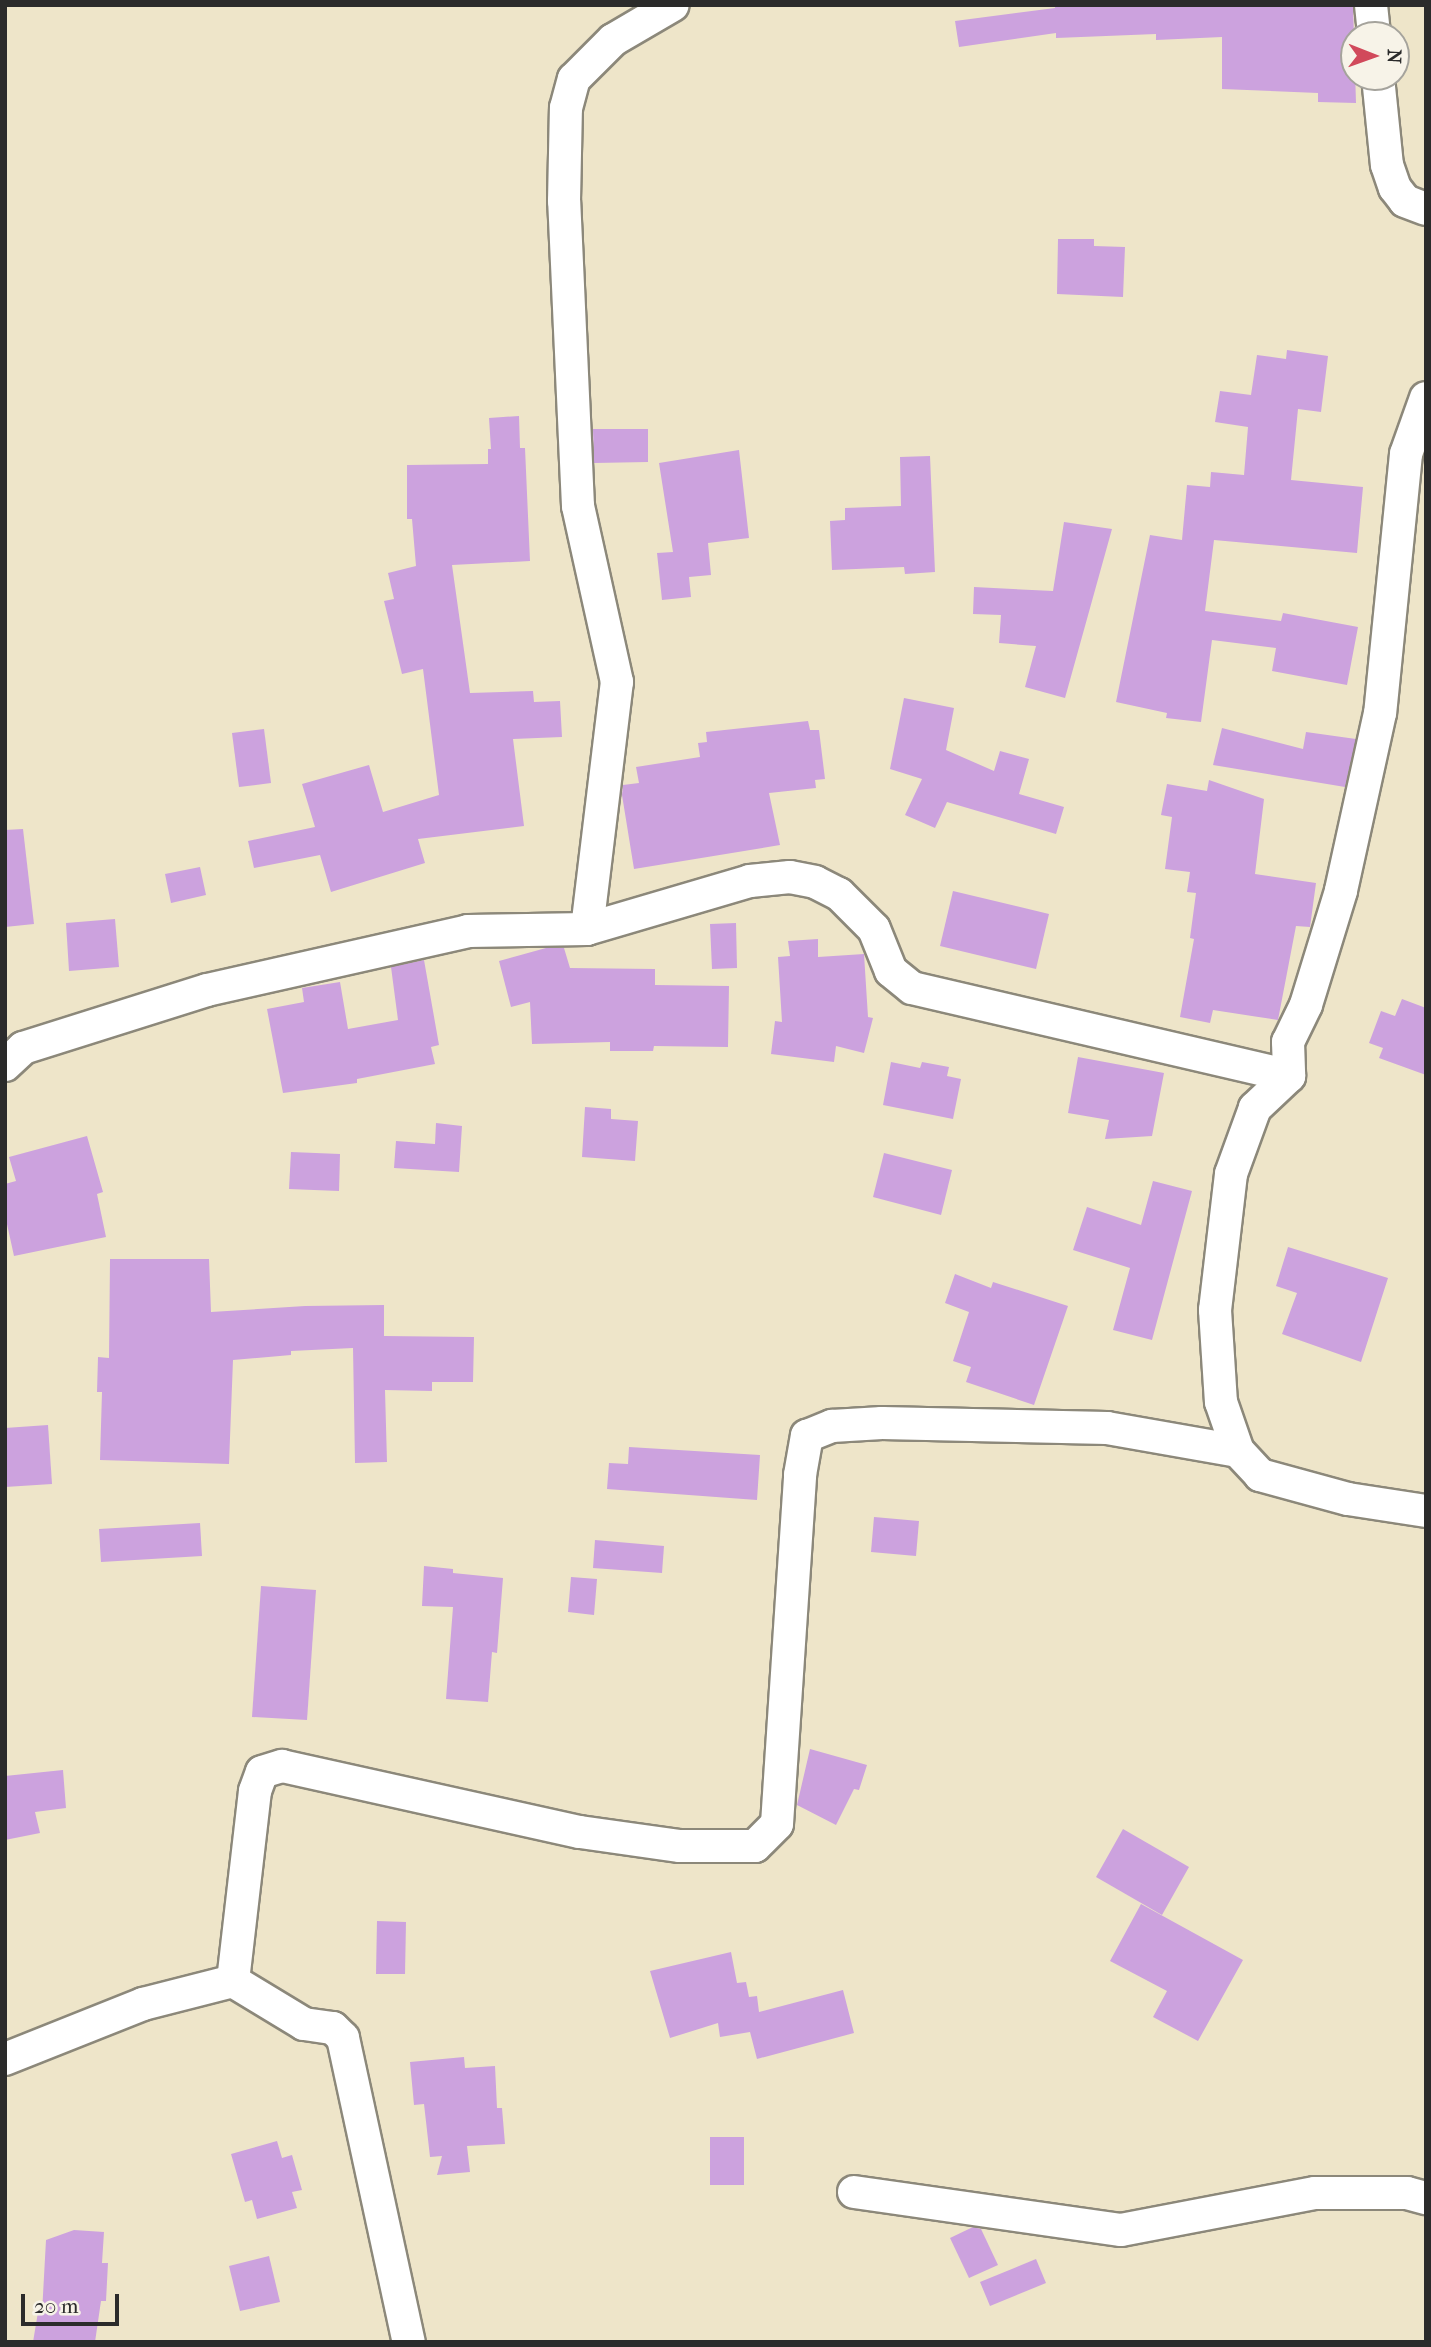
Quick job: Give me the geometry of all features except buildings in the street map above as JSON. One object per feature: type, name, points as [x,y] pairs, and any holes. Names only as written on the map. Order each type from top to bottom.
[{"type":"street","points":[[587,929],[617,682],[578,506],[564,201],[566,108],[574,79],[612,40],[673,5]]},
{"type":"street","points":[[1379,91],[1387,165],[1395,188],[1405,201],[1426,209]]},
{"type":"street","points":[[1289,1076],[1287,1042],[1306,1005],[1341,891],[1380,713],[1406,454],[1426,398]]},
{"type":"street","points":[[5,1065],[23,1048],[207,990],[468,931],[587,929],[750,881],[790,877],[815,882],[839,894],[874,929],[891,971],[912,988],[1289,1076]]},
{"type":"street","points":[[1289,1076],[1255,1108],[1231,1174],[1214,1310],[1221,1402],[1238,1451],[1261,1475],[1348,1499],[1426,1511]]},
{"type":"street","points":[[233,1981],[255,1791],[262,1772],[282,1766],[580,1832],[680,1846],[755,1846],[777,1824],[800,1475],[807,1436],[832,1426],[882,1423],[1107,1428],[1238,1451]]},
{"type":"street","points":[[5,2059],[143,2004],[233,1981],[303,2024],[333,2028],[343,2038],[409,2342]]},
{"type":"street","points":[[854,2192],[1121,2230],[1315,2193],[1407,2193],[1426,2198]]}]
